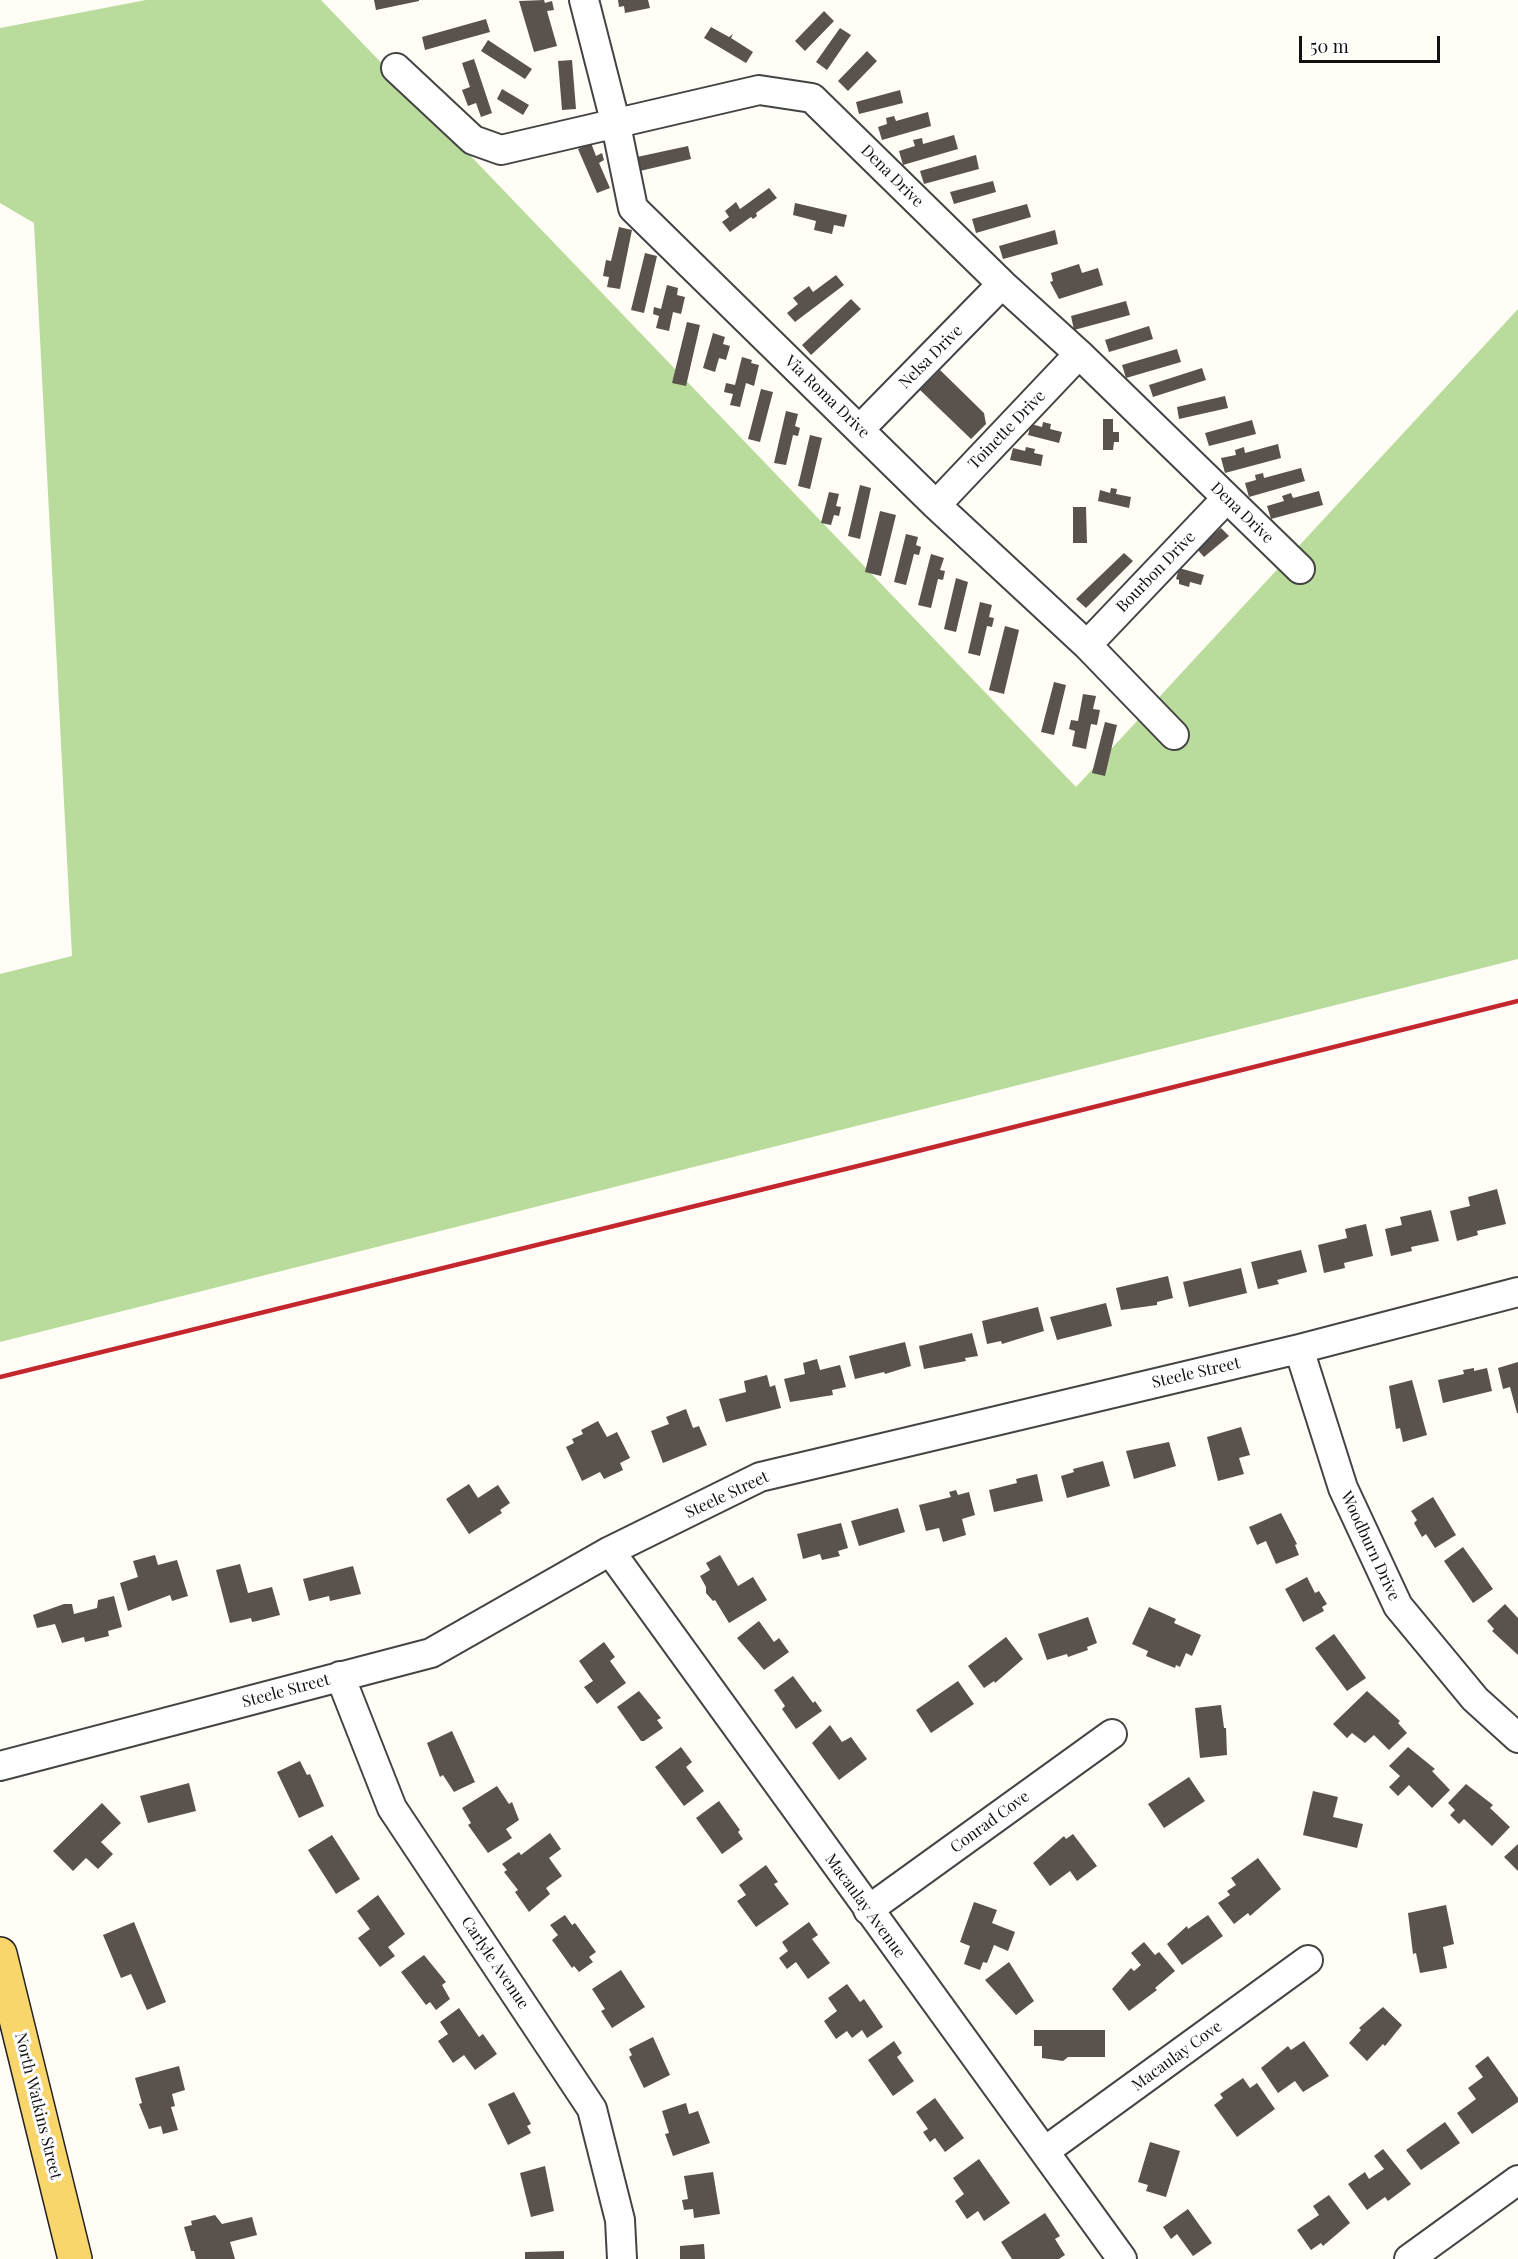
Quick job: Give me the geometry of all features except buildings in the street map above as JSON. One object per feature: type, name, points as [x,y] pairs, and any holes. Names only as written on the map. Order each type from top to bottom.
[{"type":"main road","name":"North Watkins Street","points":[[0,1954],[75,2259]]},
{"type":"street","name":"Via Roma Drive","points":[[584,0],[616,125],[633,208],[936,505],[1087,645],[1174,735]]},
{"type":"street","name":"Dena Drive","points":[[396,68],[473,140],[501,150],[759,90],[812,98],[1002,284],[1079,354],[1300,569]]},
{"type":"street","name":"Nelsa Drive","points":[[860,429],[1002,284]]},
{"type":"street","name":"Toinette Drive","points":[[936,505],[1079,354]]},
{"type":"street","name":"Bourbon Drive","points":[[1087,645],[1226,499]]},
{"type":"street","name":"Steele Street","points":[[0,1766],[431,1653],[610,1551],[760,1477],[1299,1348],[1518,1292]]},
{"type":"street","name":"Woodburn Drive","points":[[1299,1348],[1343,1488],[1398,1606],[1475,1699],[1518,1738]]},
{"type":"street","name":"Macaulay Avenue","points":[[610,1551],[1122,2259]]},
{"type":"street","name":"Carlyle Avenue","points":[[340,1676],[392,1808],[592,2109],[620,2220],[622,2259]]},
{"type":"street","name":"Conrad Cove","points":[[868,1910],[1112,1734]]},
{"type":"street","name":"Macaulay Cove","points":[[1045,2151],[1308,1960]]},
{"type":"street","points":[[1409,2259],[1518,2180]]},
{"type":"green space","points":[[146,0],[321,0],[1076,787],[1518,309],[1518,959],[0,1342],[0,974],[72,956],[34,223],[0,203],[0,28]]},
{"type":"railway","points":[[0,1377],[1518,1001]]}]
